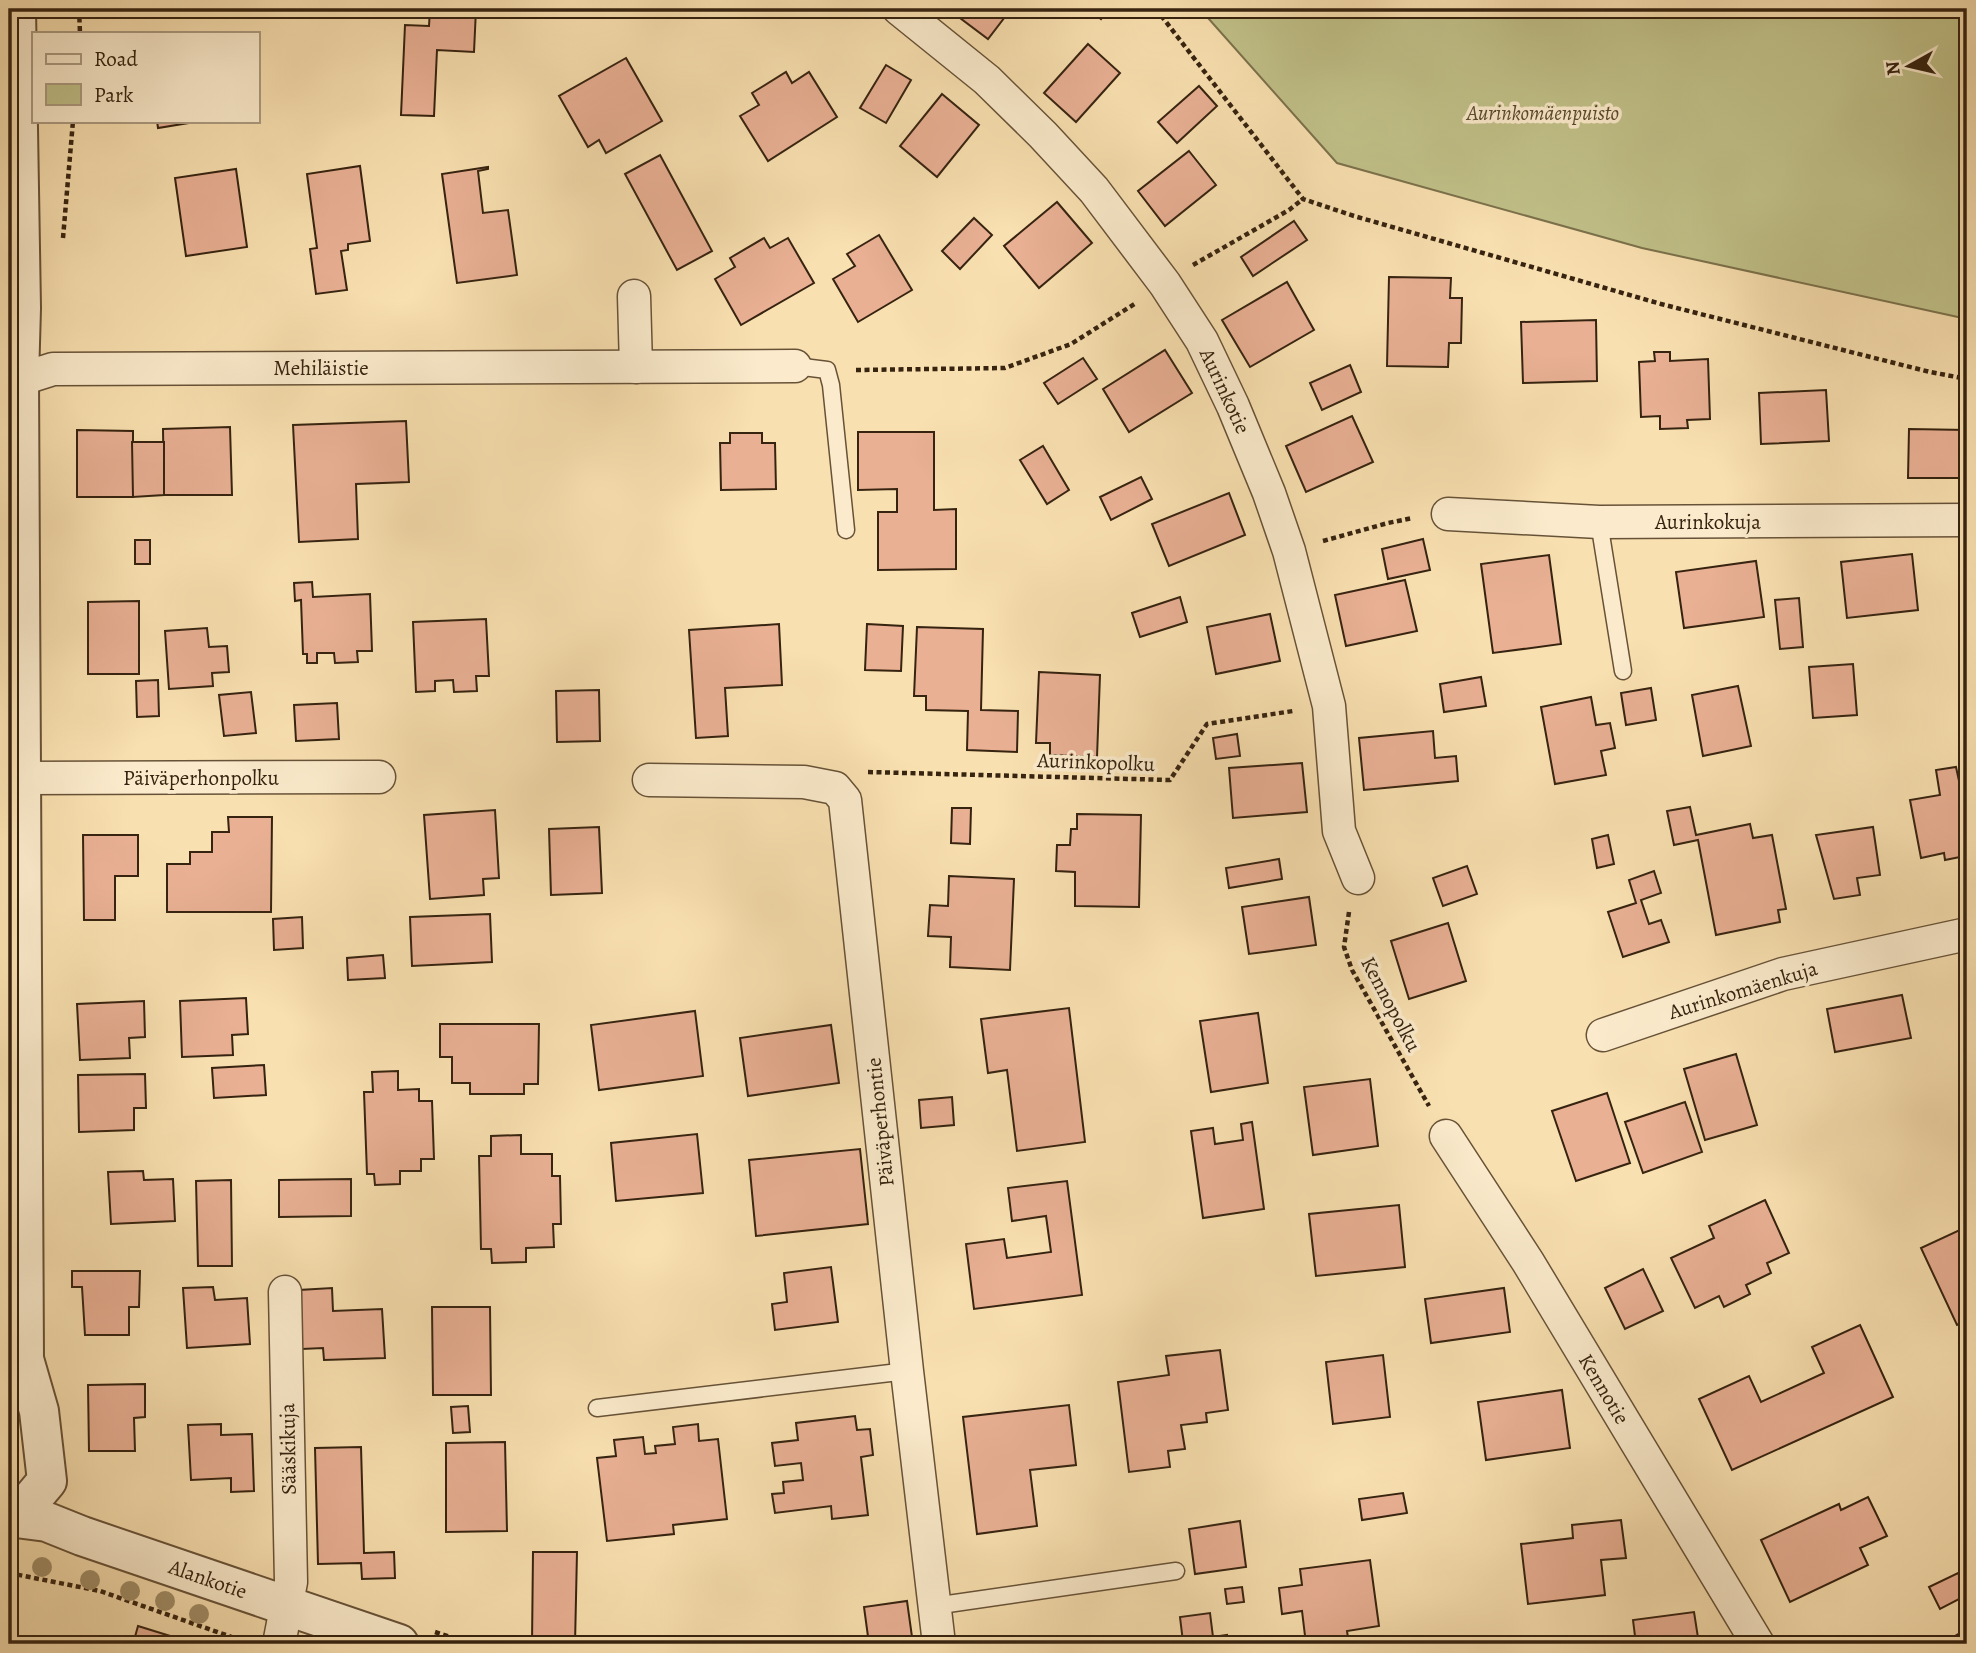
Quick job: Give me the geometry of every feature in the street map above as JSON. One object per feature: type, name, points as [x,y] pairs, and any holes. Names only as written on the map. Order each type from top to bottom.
[{"type":"street","name":"Alankotie","points":[[11,1514],[47,1481],[39,1411],[24,1359],[16,908],[22,778],[14,381],[20,308],[16,9]]},
{"type":"street","name":"Aurinkotie","points":[[899,9],[987,80],[1094,190],[1166,284],[1202,341],[1233,406],[1269,493],[1289,551],[1329,706],[1339,831],[1358,878]]},
{"type":"street","points":[[634,296],[636,367]]},
{"type":"street","name":"Mehiläistie","points":[[14,381],[53,369],[795,366]]},
{"type":"street","name":"Aurinkokuja","points":[[1448,514],[1599,522],[1967,520]]},
{"type":"street","name":"Päiväperhonpolku","points":[[22,778],[379,777]]},
{"type":"street","points":[[649,780],[804,782],[835,788]]},
{"type":"street","name":"Päiväperhontie","points":[[835,788],[845,800],[939,1644]]},
{"type":"street","name":"Aurinkomäenkuja","points":[[1603,1035],[1783,974],[1967,934]]},
{"type":"street","name":"Kennotie","points":[[1446,1136],[1528,1262],[1758,1644]]},
{"type":"street","name":"Sääskikuja","points":[[279,1644],[291,1582],[285,1292]]},
{"type":"street","name":"Alankotie","points":[[9,1401],[24,1359]]},
{"type":"street","name":"Alankotie","points":[[11,1514],[47,1522],[287,1606],[416,1638]]},
{"type":"lane","points":[[795,366],[827,370],[831,385],[846,530]]},
{"type":"lane","points":[[1599,522],[1623,671]]},
{"type":"lane","points":[[597,1408],[907,1371]]},
{"type":"lane","points":[[934,1606],[1176,1571]]},
{"type":"path","points":[[79,9],[80,32]]},
{"type":"path","points":[[1156,9],[1303,199],[1661,304],[1967,379]]},
{"type":"path","points":[[827,370],[1004,368],[1071,344],[1200,260],[1289,210],[1303,199]]},
{"type":"path","points":[[1289,551],[1388,523],[1448,514]]},
{"type":"path","name":"Aurinkopolku","points":[[835,788],[864,772],[1170,780],[1207,724],[1329,706]]},
{"type":"path","name":"Kennopolku","points":[[1358,878],[1344,947],[1352,970],[1446,1136]]},
{"type":"path","points":[[9,1573],[100,1591],[253,1644]]},
{"type":"path","points":[[416,1638],[472,1644]]},
{"type":"green space","name":"Aurinkomäenpuisto","points":[[1200,9],[1967,9],[1967,319],[1642,248],[1337,163]]},
{"type":"building","points":[[430,9],[476,9],[474,52],[437,50],[434,116],[401,115],[405,25],[429,26]]},
{"type":"building","points":[[948,9],[1011,9],[988,39]]},
{"type":"building","points":[[1088,9],[1109,9],[1101,19]]},
{"type":"building","points":[[1088,44],[1120,73],[1076,122],[1044,93]]},
{"type":"building","points":[[626,58],[662,121],[606,153],[599,140],[588,147],[559,96]]},
{"type":"building","points":[[886,65],[911,80],[886,123],[860,108]]},
{"type":"building","points":[[786,72],[792,83],[809,72],[837,117],[768,161],[740,116],[759,105],[752,93]]},
{"type":"building","points":[[1199,86],[1217,106],[1177,143],[1158,122]]},
{"type":"building","points":[[942,94],[979,125],[937,177],[900,146]]},
{"type":"building","points":[[157,122],[195,122],[158,128]]},
{"type":"building","points":[[1189,151],[1216,185],[1165,226],[1138,191]]},
{"type":"building","points":[[660,155],[712,251],[677,270],[625,174]]},
{"type":"building","points":[[360,166],[370,241],[348,244],[348,250],[341,251],[347,290],[316,294],[310,249],[317,248],[307,174]]},
{"type":"building","points":[[488,167],[478,171],[483,213],[508,210],[517,275],[457,283],[442,174]]},
{"type":"building","points":[[236,169],[247,247],[186,256],[175,178]]},
{"type":"building","points":[[1057,202],[1092,243],[1039,288],[1004,246]]},
{"type":"building","points":[[974,218],[992,235],[960,269],[942,251]]},
{"type":"building","points":[[1294,221],[1307,240],[1253,276],[1241,257]]},
{"type":"building","points":[[879,235],[912,290],[858,322],[833,279],[855,266],[847,254]]},
{"type":"building","points":[[764,238],[770,248],[788,238],[814,283],[741,325],[715,279],[735,267],[730,258]]},
{"type":"building","points":[[1389,277],[1451,278],[1450,298],[1462,298],[1461,343],[1449,343],[1448,367],[1387,366]]},
{"type":"building","points":[[1287,282],[1314,330],[1250,367],[1222,320]]},
{"type":"building","points":[[1596,320],[1597,381],[1523,383],[1521,322]]},
{"type":"building","points":[[1165,350],[1192,393],[1129,432],[1103,389]]},
{"type":"building","points":[[1654,352],[1670,352],[1670,361],[1708,359],[1710,419],[1687,420],[1688,428],[1660,429],[1660,416],[1641,417],[1639,362],[1655,361]]},
{"type":"building","points":[[1083,358],[1097,379],[1058,404],[1044,383]]},
{"type":"building","points":[[1350,365],[1361,392],[1322,410],[1310,383]]},
{"type":"building","points":[[1826,390],[1829,441],[1761,444],[1759,393]]},
{"type":"building","points":[[1352,416],[1373,462],[1306,492],[1286,446]]},
{"type":"building","points":[[406,421],[409,482],[356,484],[358,539],[299,542],[293,425]]},
{"type":"building","points":[[230,427],[232,495],[164,495],[163,429]]},
{"type":"building","points":[[1909,429],[1967,430],[1967,478],[1908,478]]},
{"type":"building","points":[[77,430],[133,431],[133,497],[77,497]]},
{"type":"building","points":[[858,432],[934,432],[934,510],[956,509],[956,569],[878,570],[878,512],[897,512],[897,489],[858,490]]},
{"type":"building","points":[[730,433],[762,433],[762,443],[775,443],[776,489],[721,490],[720,443],[730,443]]},
{"type":"building","points":[[132,442],[164,442],[164,495],[133,497]]},
{"type":"building","points":[[1043,446],[1069,490],[1047,504],[1020,460]]},
{"type":"building","points":[[1141,477],[1152,499],[1111,520],[1100,497]]},
{"type":"building","points":[[1229,493],[1245,535],[1169,566],[1152,524]]},
{"type":"building","points":[[1423,539],[1430,570],[1388,579],[1382,549]]},
{"type":"building","points":[[135,540],[150,540],[150,564],[135,564]]},
{"type":"building","points":[[1912,554],[1918,610],[1847,618],[1841,562]]},
{"type":"building","points":[[1549,555],[1561,644],[1493,653],[1481,564]]},
{"type":"building","points":[[1756,561],[1764,617],[1684,628],[1676,572]]},
{"type":"building","points":[[1967,564],[1967,627],[1961,565]]},
{"type":"building","points":[[1405,580],[1417,631],[1346,646],[1335,595]]},
{"type":"building","points":[[312,582],[313,597],[370,594],[372,651],[357,651],[358,662],[335,663],[334,653],[317,653],[317,663],[307,663],[307,654],[303,654],[301,600],[295,601],[294,583]]},
{"type":"building","points":[[1180,597],[1187,622],[1140,637],[1132,613]]},
{"type":"building","points":[[1799,598],[1803,647],[1780,649],[1775,600]]},
{"type":"building","points":[[139,601],[139,674],[88,674],[88,602]]},
{"type":"building","points":[[1270,614],[1280,661],[1216,674],[1207,627]]},
{"type":"building","points":[[486,619],[489,676],[476,676],[477,691],[454,692],[453,680],[435,681],[435,691],[416,692],[413,622]]},
{"type":"building","points":[[779,624],[782,685],[725,688],[728,736],[696,738],[689,630]]},
{"type":"building","points":[[867,624],[903,626],[901,671],[865,670]]},
{"type":"building","points":[[917,627],[983,629],[981,710],[1018,711],[1017,752],[967,750],[968,711],[926,710],[926,696],[914,696]]},
{"type":"building","points":[[207,628],[209,647],[227,646],[229,672],[212,673],[213,686],[169,689],[165,631]]},
{"type":"building","points":[[1853,664],[1857,715],[1813,718],[1809,667]]},
{"type":"building","points":[[1039,672],[1100,675],[1097,757],[1050,755],[1050,743],[1036,743]]},
{"type":"building","points":[[1481,677],[1486,706],[1444,712],[1440,684]]},
{"type":"building","points":[[158,680],[159,716],[137,717],[136,681]]},
{"type":"building","points":[[1738,686],[1751,746],[1703,756],[1692,695]]},
{"type":"building","points":[[1651,688],[1656,720],[1626,725],[1621,693]]},
{"type":"building","points":[[599,690],[600,741],[557,742],[556,691]]},
{"type":"building","points":[[251,692],[256,733],[224,736],[219,695]]},
{"type":"building","points":[[1591,697],[1596,725],[1610,723],[1615,748],[1601,751],[1606,775],[1555,784],[1541,707]]},
{"type":"building","points":[[337,703],[339,739],[296,741],[294,705]]},
{"type":"building","points":[[1433,731],[1435,758],[1456,756],[1458,781],[1364,790],[1359,738]]},
{"type":"building","points":[[1237,734],[1240,756],[1216,759],[1213,738]]},
{"type":"building","points":[[1302,763],[1307,812],[1233,818],[1229,768]]},
{"type":"building","points":[[1956,767],[1961,790],[1967,789],[1967,844],[1963,845],[1965,856],[1945,860],[1944,853],[1921,858],[1910,800],[1940,795],[1936,770]]},
{"type":"building","points":[[1690,807],[1696,835],[1750,824],[1753,838],[1772,835],[1786,909],[1778,910],[1780,922],[1716,935],[1698,840],[1674,845],[1667,811]]},
{"type":"building","points":[[952,808],[971,808],[970,844],[951,843]]},
{"type":"building","points":[[495,810],[499,878],[483,879],[484,895],[430,899],[424,815]]},
{"type":"building","points":[[1077,814],[1141,815],[1139,907],[1075,906],[1075,872],[1056,871],[1057,845],[1070,845],[1071,829],[1077,829]]},
{"type":"building","points":[[228,817],[272,817],[271,912],[167,912],[167,864],[190,864],[190,852],[212,852],[212,832],[229,832]]},
{"type":"building","points":[[599,827],[602,893],[551,895],[549,829]]},
{"type":"building","points":[[1873,827],[1880,875],[1857,878],[1860,895],[1834,899],[1816,835]]},
{"type":"building","points":[[83,835],[138,835],[138,876],[115,876],[115,920],[84,920]]},
{"type":"building","points":[[1608,835],[1614,864],[1597,868],[1592,839]]},
{"type":"building","points":[[1279,859],[1282,879],[1229,888],[1226,868]]},
{"type":"building","points":[[1467,866],[1477,894],[1443,906],[1433,878]]},
{"type":"building","points":[[1654,871],[1661,893],[1641,900],[1649,924],[1661,920],[1669,942],[1623,957],[1608,912],[1636,903],[1629,880]]},
{"type":"building","points":[[949,876],[1014,879],[1010,970],[950,967],[951,937],[928,936],[930,905],[948,906]]},
{"type":"building","points":[[1309,897],[1316,945],[1249,954],[1242,907]]},
{"type":"building","points":[[490,914],[492,962],[412,966],[410,917]]},
{"type":"building","points":[[302,917],[303,948],[274,950],[273,919]]},
{"type":"building","points":[[1448,923],[1466,981],[1409,999],[1391,941]]},
{"type":"building","points":[[383,955],[385,978],[348,980],[347,958]]},
{"type":"building","points":[[1902,995],[1911,1038],[1835,1052],[1827,1009]]},
{"type":"building","points":[[246,998],[248,1034],[232,1035],[233,1055],[182,1057],[180,1001]]},
{"type":"building","points":[[144,1001],[145,1037],[129,1038],[130,1058],[80,1060],[77,1004]]},
{"type":"building","points":[[1069,1008],[1085,1142],[1017,1151],[1007,1070],[988,1073],[981,1019]]},
{"type":"building","points":[[695,1011],[703,1076],[599,1090],[591,1025]]},
{"type":"building","points":[[1258,1013],[1268,1083],[1211,1092],[1200,1021]]},
{"type":"building","points":[[440,1024],[539,1024],[538,1084],[524,1084],[524,1094],[470,1094],[470,1083],[452,1083],[452,1057],[440,1057]]},
{"type":"building","points":[[831,1025],[839,1083],[748,1096],[740,1038]]},
{"type":"building","points":[[1736,1054],[1757,1125],[1705,1140],[1684,1069]]},
{"type":"building","points":[[264,1065],[266,1095],[214,1098],[212,1068]]},
{"type":"building","points":[[398,1071],[398,1090],[419,1089],[419,1101],[432,1101],[434,1159],[421,1159],[421,1171],[400,1171],[400,1184],[375,1185],[374,1174],[367,1174],[364,1092],[373,1092],[372,1072]]},
{"type":"building","points":[[145,1074],[146,1108],[134,1108],[134,1130],[79,1132],[78,1075]]},
{"type":"building","points":[[1370,1079],[1378,1146],[1313,1155],[1304,1087]]},
{"type":"building","points":[[1607,1093],[1630,1163],[1576,1181],[1552,1111]]},
{"type":"building","points":[[952,1097],[954,1125],[921,1128],[919,1100]]},
{"type":"building","points":[[1685,1102],[1702,1152],[1643,1173],[1625,1122]]},
{"type":"building","points":[[1252,1122],[1264,1209],[1203,1218],[1191,1131],[1213,1128],[1215,1144],[1243,1140],[1241,1124]]},
{"type":"building","points":[[697,1134],[703,1193],[616,1201],[611,1143]]},
{"type":"building","points":[[521,1135],[521,1154],[552,1154],[552,1176],[560,1176],[561,1224],[553,1224],[554,1247],[526,1248],[526,1262],[492,1263],[491,1249],[481,1249],[479,1156],[491,1156],[491,1136]]},
{"type":"building","points":[[860,1149],[868,1224],[756,1236],[749,1160]]},
{"type":"building","points":[[143,1171],[144,1180],[173,1179],[175,1221],[111,1224],[108,1172]]},
{"type":"building","points":[[351,1179],[351,1216],[279,1217],[279,1180]]},
{"type":"building","points":[[231,1180],[232,1266],[198,1266],[196,1181]]},
{"type":"building","points":[[1067,1181],[1082,1295],[974,1309],[966,1244],[1004,1239],[1007,1258],[1051,1252],[1046,1216],[1012,1221],[1008,1188]]},
{"type":"building","points":[[1765,1200],[1789,1253],[1767,1263],[1771,1273],[1746,1285],[1750,1294],[1724,1307],[1719,1296],[1695,1308],[1671,1258],[1714,1238],[1709,1226]]},
{"type":"building","points":[[1399,1205],[1405,1267],[1316,1276],[1309,1214]]},
{"type":"building","points":[[1964,1228],[1967,1235],[1967,1320],[1957,1325],[1921,1248]]},
{"type":"building","points":[[831,1267],[838,1322],[775,1330],[772,1304],[787,1302],[784,1273]]},
{"type":"building","points":[[1643,1269],[1663,1311],[1625,1329],[1605,1288]]},
{"type":"building","points":[[72,1271],[140,1271],[139,1307],[129,1307],[129,1335],[85,1335],[82,1287],[72,1287]]},
{"type":"building","points":[[213,1287],[215,1300],[247,1298],[250,1344],[187,1348],[183,1288]]},
{"type":"building","points":[[332,1288],[333,1311],[382,1309],[385,1358],[324,1360],[323,1348],[302,1349],[299,1290]]},
{"type":"building","points":[[1504,1288],[1510,1332],[1431,1343],[1425,1299]]},
{"type":"building","points":[[432,1307],[490,1307],[491,1395],[433,1395]]},
{"type":"building","points":[[1860,1325],[1893,1397],[1732,1470],[1699,1399],[1749,1376],[1761,1402],[1824,1373],[1812,1347]]},
{"type":"building","points":[[1220,1350],[1228,1410],[1206,1413],[1207,1422],[1181,1425],[1185,1449],[1168,1451],[1170,1467],[1129,1472],[1118,1382],[1169,1375],[1166,1356]]},
{"type":"building","points":[[1383,1355],[1390,1417],[1333,1424],[1326,1362]]},
{"type":"building","points":[[145,1384],[145,1417],[134,1418],[135,1451],[89,1451],[88,1385]]},
{"type":"building","points":[[1562,1390],[1570,1448],[1486,1460],[1478,1402]]},
{"type":"building","points":[[1069,1405],[1076,1465],[1030,1470],[1037,1526],[977,1534],[963,1417]]},
{"type":"building","points":[[468,1406],[470,1432],[453,1433],[451,1407]]},
{"type":"building","points":[[855,1416],[857,1430],[870,1429],[873,1455],[861,1457],[868,1515],[832,1519],[831,1506],[775,1513],[772,1494],[784,1493],[783,1482],[803,1480],[801,1463],[775,1466],[772,1443],[798,1440],[796,1423]]},
{"type":"building","points":[[221,1424],[221,1435],[252,1434],[254,1491],[231,1492],[231,1478],[191,1480],[188,1425]]},
{"type":"building","points":[[698,1424],[699,1441],[718,1439],[727,1519],[673,1525],[674,1534],[607,1541],[597,1458],[616,1456],[614,1440],[643,1437],[645,1454],[656,1453],[655,1446],[675,1444],[673,1427]]},
{"type":"building","points":[[505,1442],[507,1531],[446,1532],[446,1443]]},
{"type":"building","points":[[361,1447],[364,1553],[394,1552],[395,1578],[362,1579],[361,1563],[318,1564],[315,1448]]},
{"type":"building","points":[[1403,1493],[1407,1513],[1362,1520],[1359,1499]]},
{"type":"building","points":[[1868,1497],[1887,1536],[1860,1548],[1868,1565],[1790,1602],[1761,1540],[1839,1504],[1841,1510]]},
{"type":"building","points":[[1621,1520],[1626,1558],[1601,1560],[1605,1595],[1528,1604],[1521,1544],[1573,1538],[1572,1525]]},
{"type":"building","points":[[1240,1521],[1246,1567],[1195,1574],[1189,1529]]},
{"type":"building","points":[[533,1552],[577,1552],[575,1644],[532,1644]]},
{"type":"building","points":[[1370,1560],[1379,1626],[1347,1631],[1349,1644],[1306,1644],[1302,1611],[1282,1614],[1279,1588],[1302,1585],[1300,1569]]},
{"type":"building","points":[[1958,1573],[1967,1595],[1940,1609],[1929,1587]]},
{"type":"building","points":[[1242,1587],[1244,1602],[1227,1604],[1225,1589]]},
{"type":"building","points":[[907,1601],[913,1644],[869,1644],[864,1607]]},
{"type":"building","points":[[1694,1612],[1699,1644],[1636,1644],[1633,1620]]},
{"type":"building","points":[[1210,1613],[1213,1637],[1227,1635],[1228,1644],[1168,1644],[1183,1642],[1180,1617]]},
{"type":"building","points":[[138,1626],[196,1644],[133,1644]]},
{"type":"building","points":[[1962,1632],[1967,1644],[1951,1644],[1948,1640]]}]
